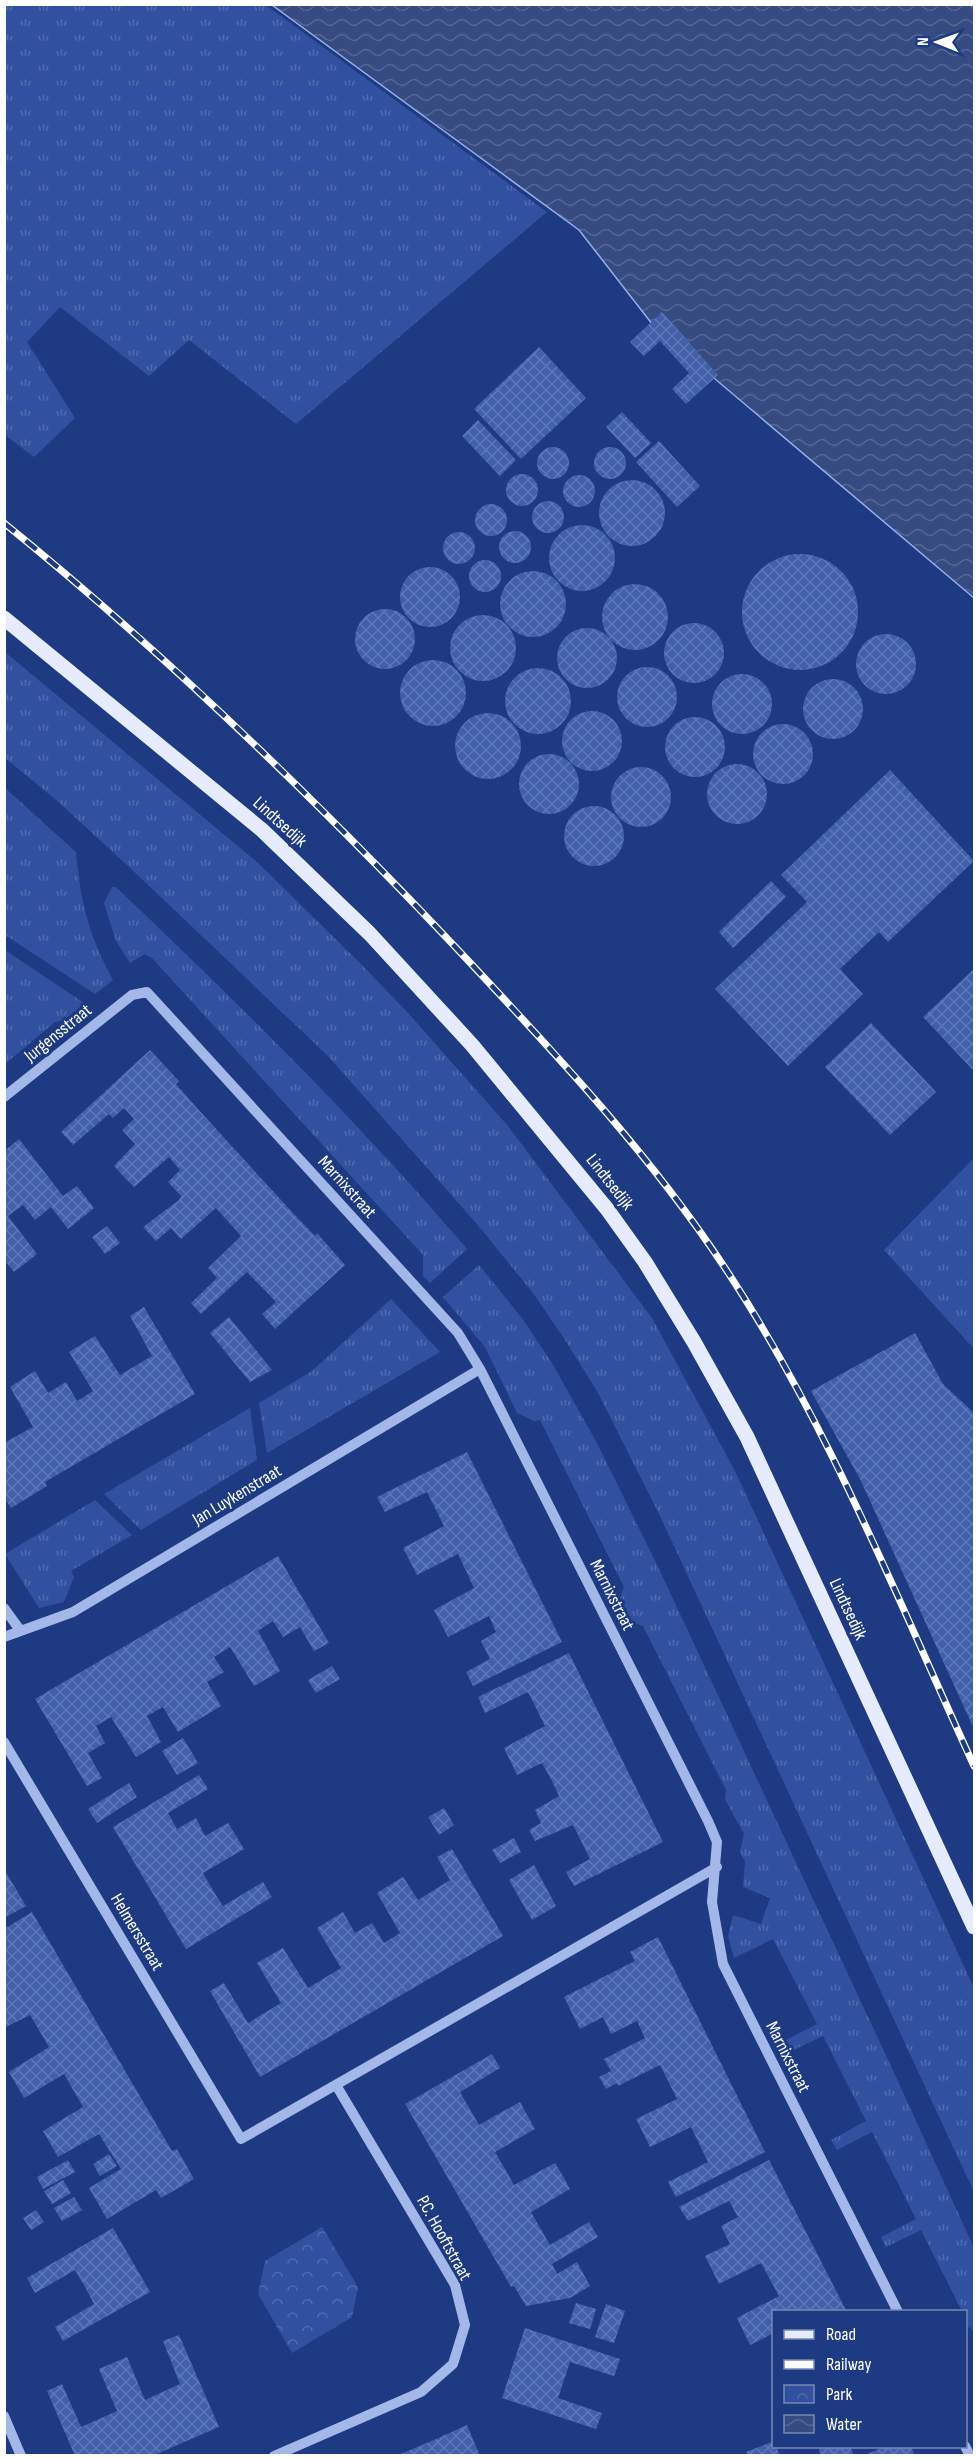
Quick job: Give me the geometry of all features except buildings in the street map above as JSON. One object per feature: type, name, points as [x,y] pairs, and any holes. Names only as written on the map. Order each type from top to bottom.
[{"type":"main road","name":"Lindtsedijk","points":[[4,618],[262,830],[370,934],[472,1045],[607,1209],[645,1262],[694,1342],[747,1437],[975,1927]]},
{"type":"street","name":"Marnixstraat","points":[[132,995],[147,992],[458,1333],[480,1369],[708,1821],[717,1842],[717,1867],[712,1902],[723,1964],[896,2310]]},
{"type":"street","name":"Jurgensstraat","points":[[4,1097],[132,995]]},
{"type":"street","name":"Jan Luykenstraat","points":[[4,1637],[20,1629],[73,1611],[480,1369]]},
{"type":"street","points":[[4,1608],[20,1629]]},
{"type":"street","name":"Helmersstraat","points":[[4,1742],[241,2139],[336,2085]]},
{"type":"street","points":[[336,2085],[717,1867]]},
{"type":"street","name":"P.C. Hooftstraat","points":[[274,2456],[421,2392],[453,2364],[465,2325],[455,2285],[336,2085]]},
{"type":"street","points":[[4,2416],[21,2456]]},
{"type":"green space","points":[[5,4],[266,5],[547,212],[296,424],[189,340],[149,376],[60,307],[27,342],[75,418],[34,457],[5,435]]},
{"type":"green space","points":[[5,652],[258,863],[360,963],[408,1013],[508,1126],[652,1318],[736,1473],[974,1988],[974,2192],[660,1516],[597,1391],[565,1340],[533,1293],[477,1224],[327,1055],[127,865],[55,799],[5,758]]},
{"type":"green space","points":[[4,787],[76,852],[80,887],[87,918],[97,947],[113,980],[95,994],[5,935]]},
{"type":"green space","points":[[112,887],[116,887],[252,1019],[426,1201],[467,1249],[430,1283],[423,1276],[423,1255],[152,958],[145,954],[130,963],[116,941],[104,903]]},
{"type":"green space","points":[[5,950],[84,1003],[82,1017],[55,1022],[5,1064]]},
{"type":"green space","points":[[974,1158],[974,1349],[884,1250]]},
{"type":"green space","points":[[479,1265],[522,1318],[552,1363],[597,1443],[660,1571],[974,2248],[974,2335],[971,2327],[967,2329],[967,2310],[961,2310],[921,2230],[886,2247],[881,2237],[916,2219],[872,2132],[837,2150],[831,2140],[866,2121],[823,2036],[787,2053],[782,2042],[817,2024],[773,1939],[734,1958],[728,1936],[733,1915],[761,1924],[770,1898],[743,1887],[745,1862],[740,1851],[744,1834],[725,1799],[726,1790],[643,1626],[622,1619],[616,1609],[624,1587],[540,1420],[534,1421],[517,1413],[485,1347],[443,1297]]},
{"type":"green space","points":[[391,1299],[440,1352],[267,1453],[259,1403],[312,1371]]},
{"type":"green space","points":[[250,1408],[257,1460],[141,1530],[104,1494]]},
{"type":"green space","points":[[95,1500],[132,1535],[71,1571],[74,1577],[64,1602],[39,1608],[5,1554]]},
{"type":"green space","points":[[322,2227],[358,2287],[352,2317],[292,2353],[258,2294],[265,2261]]},
{"type":"water","points":[[272,5],[974,5],[974,598],[656,329],[579,230]]},
{"type":"railway","points":[[4,523],[188,682],[364,852],[542,1040],[606,1112],[667,1187],[723,1265],[795,1385],[858,1510],[974,1766]]}]
